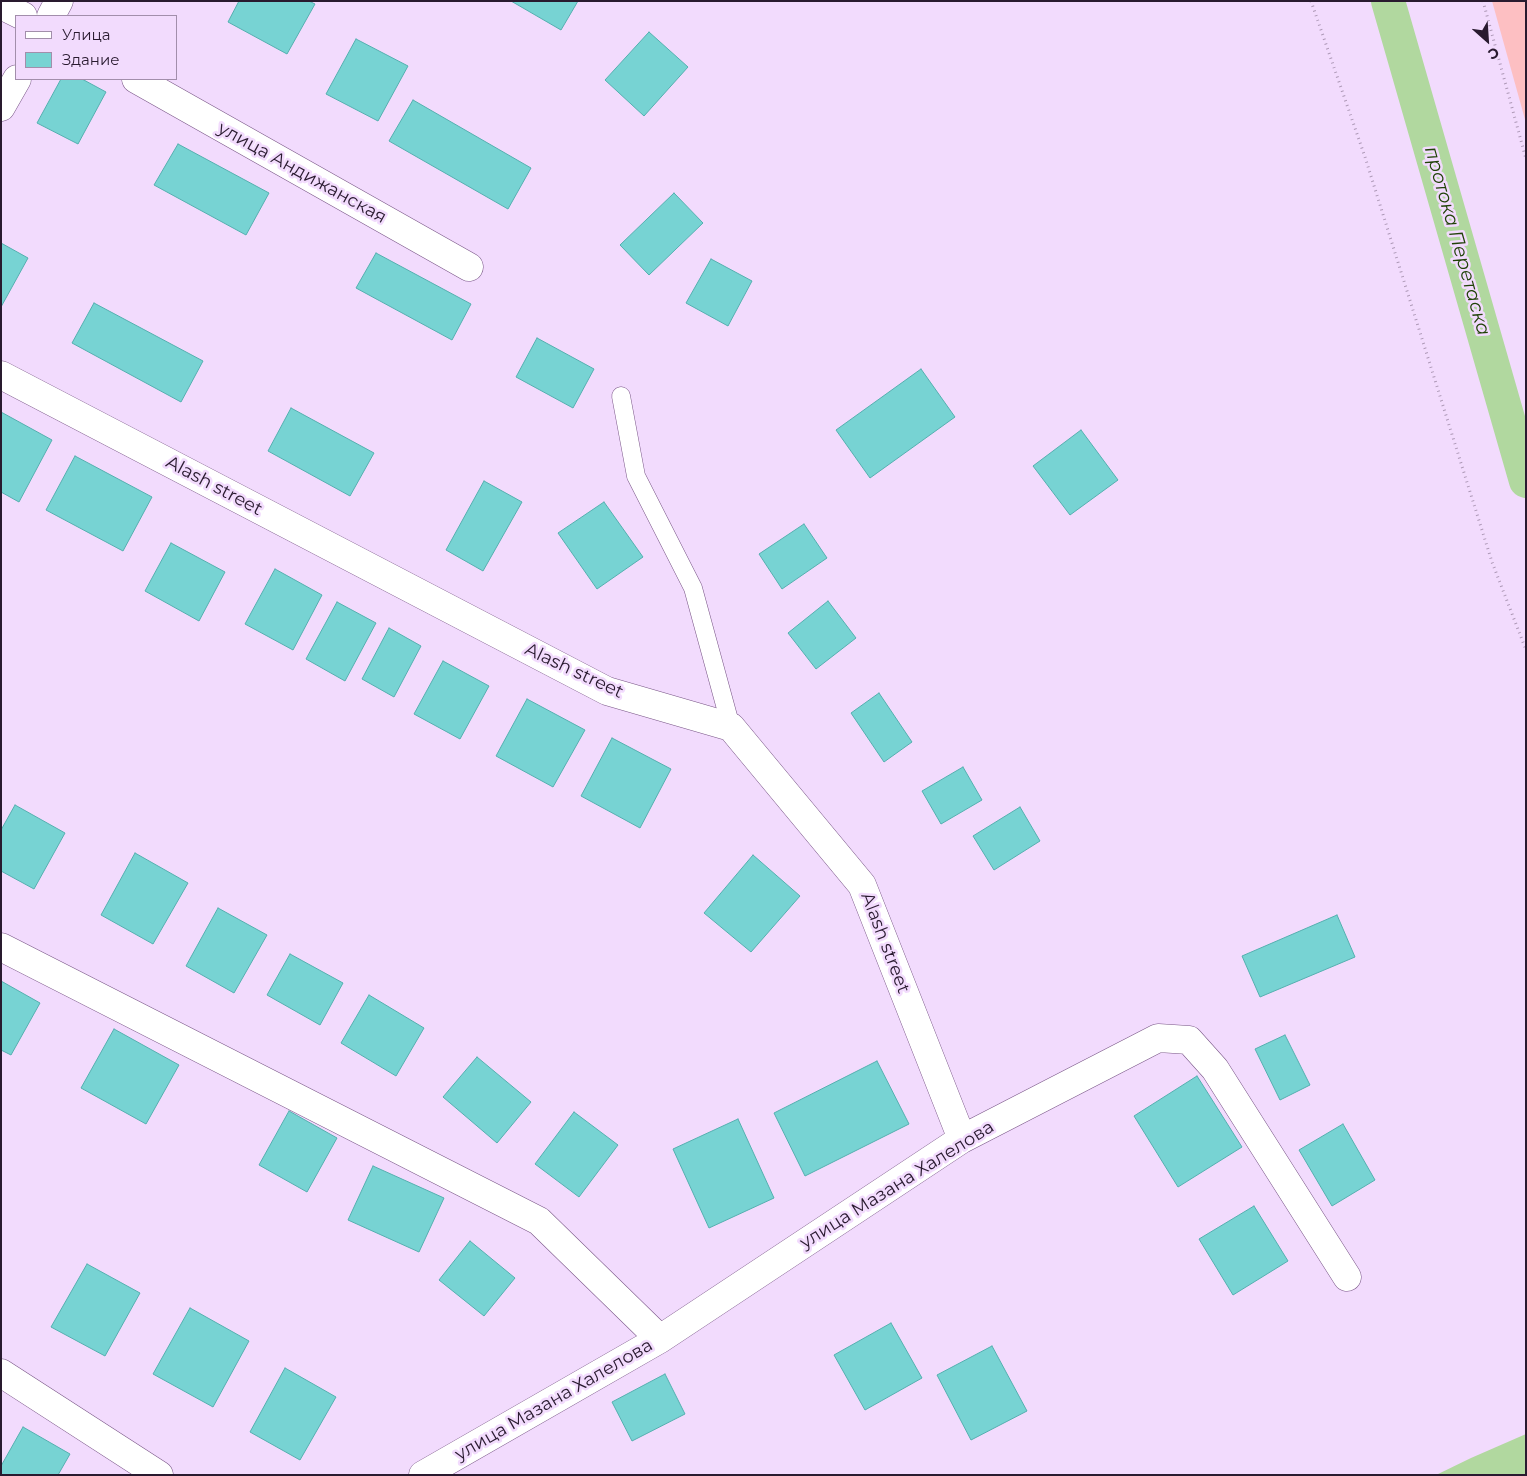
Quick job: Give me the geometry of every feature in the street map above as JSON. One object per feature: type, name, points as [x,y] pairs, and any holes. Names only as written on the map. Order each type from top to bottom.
[{"type":"street","points":[[52,15],[59,1]]},
{"type":"street","points":[[1,5],[21,15]]},
{"type":"street","points":[[1,107],[16,80]]},
{"type":"street","name":"улица Андижанская","points":[[138,80],[469,267]]},
{"type":"street","name":"Alash street","points":[[1,374],[607,691],[731,727],[862,885],[962,1139]]},
{"type":"street","points":[[1,946],[538,1221],[660,1339]]},
{"type":"street","name":"улица Мазана Халелова","points":[[424,1475],[660,1339],[962,1139],[1158,1038],[1189,1040],[1215,1069],[1347,1277]]},
{"type":"street","points":[[1,1373],[159,1475]]},
{"type":"lane","points":[[621,396],[636,476],[692,588],[731,727]]},
{"type":"path","points":[[1311,1],[1365,157],[1492,562],[1526,650]]},
{"type":"path","points":[[1483,1],[1526,159]]},
{"type":"shaded area","points":[[1492,1],[1526,1],[1526,123]]},
{"type":"shaded area","points":[[1526,1434],[1526,1475],[1436,1475],[1471,1458]]},
{"type":"building","points":[[239,1],[309,1],[315,4],[287,54],[228,22]]},
{"type":"building","points":[[511,1],[578,1],[561,30]]},
{"type":"building","points":[[649,32],[688,67],[644,116],[605,80]]},
{"type":"building","points":[[356,39],[408,66],[378,121],[326,94]]},
{"type":"building","points":[[60,80],[84,80],[106,92],[78,144],[37,123]]},
{"type":"building","points":[[413,100],[531,168],[508,209],[389,141]]},
{"type":"building","points":[[178,144],[269,193],[246,235],[154,185]]},
{"type":"building","points":[[674,193],[703,223],[649,275],[620,245]]},
{"type":"building","points":[[1,243],[28,258],[1,307]]},
{"type":"building","points":[[376,253],[471,304],[452,340],[356,288]]},
{"type":"building","points":[[711,259],[752,281],[728,326],[686,303]]},
{"type":"building","points":[[94,303],[203,361],[181,402],[72,343]]},
{"type":"building","points":[[537,338],[594,369],[573,408],[516,377]]},
{"type":"building","points":[[921,369],[955,417],[870,478],[836,430]]},
{"type":"building","points":[[291,408],[374,453],[350,496],[268,451]]},
{"type":"building","points":[[1,412],[52,440],[19,502],[1,492]]},
{"type":"building","points":[[1081,430],[1118,480],[1070,515],[1033,466]]},
{"type":"building","points":[[75,456],[152,497],[123,551],[46,510]]},
{"type":"building","points":[[484,481],[522,502],[483,571],[446,550]]},
{"type":"building","points":[[604,502],[643,557],[597,589],[558,533]]},
{"type":"building","points":[[804,524],[827,558],[782,589],[759,554]]},
{"type":"building","points":[[171,543],[225,572],[199,621],[145,591]]},
{"type":"building","points":[[275,569],[322,595],[293,650],[245,624]]},
{"type":"building","points":[[828,601],[856,638],[816,669],[788,633]]},
{"type":"building","points":[[337,602],[376,623],[345,681],[306,659]]},
{"type":"building","points":[[389,628],[421,646],[394,697],[362,679]]},
{"type":"building","points":[[443,661],[489,686],[460,739],[414,714]]},
{"type":"building","points":[[879,693],[912,742],[884,762],[851,713]]},
{"type":"building","points":[[527,699],[585,730],[553,787],[496,756]]},
{"type":"building","points":[[612,738],[671,769],[640,828],[581,796]]},
{"type":"building","points":[[963,767],[982,800],[941,824],[922,791]]},
{"type":"building","points":[[15,805],[65,833],[34,889],[1,871],[1,830]]},
{"type":"building","points":[[1020,807],[1040,841],[994,870],[973,836]]},
{"type":"building","points":[[135,853],[188,883],[153,944],[101,915]]},
{"type":"building","points":[[753,855],[800,896],[751,952],[704,913]]},
{"type":"building","points":[[218,908],[267,935],[234,993],[186,966]]},
{"type":"building","points":[[1337,915],[1355,957],[1260,997],[1242,956]]},
{"type":"building","points":[[290,954],[343,983],[320,1025],[267,995]]},
{"type":"building","points":[[1,981],[40,1003],[11,1055],[1,1050]]},
{"type":"building","points":[[369,995],[424,1028],[396,1076],[341,1043]]},
{"type":"building","points":[[114,1029],[179,1065],[146,1124],[81,1088]]},
{"type":"building","points":[[1285,1035],[1310,1085],[1280,1100],[1255,1049]]},
{"type":"building","points":[[477,1057],[531,1102],[497,1143],[443,1097]]},
{"type":"building","points":[[877,1061],[909,1124],[805,1176],[774,1113]]},
{"type":"building","points":[[1197,1076],[1242,1147],[1178,1187],[1134,1116]]},
{"type":"building","points":[[289,1111],[337,1138],[307,1192],[259,1165]]},
{"type":"building","points":[[574,1112],[618,1145],[579,1197],[535,1164]]},
{"type":"building","points":[[738,1119],[774,1198],[709,1228],[673,1149]]},
{"type":"building","points":[[1343,1124],[1375,1180],[1332,1206],[1299,1150]]},
{"type":"building","points":[[373,1166],[444,1198],[419,1252],[348,1220]]},
{"type":"building","points":[[1254,1206],[1288,1261],[1233,1295],[1199,1239]]},
{"type":"building","points":[[470,1241],[515,1278],[484,1316],[439,1280]]},
{"type":"building","points":[[87,1264],[140,1293],[105,1356],[51,1327]]},
{"type":"building","points":[[190,1308],[249,1341],[213,1407],[153,1374]]},
{"type":"building","points":[[891,1323],[922,1378],[865,1410],[834,1355]]},
{"type":"building","points":[[992,1346],[1027,1411],[971,1440],[937,1375]]},
{"type":"building","points":[[285,1368],[336,1397],[300,1460],[250,1432]]},
{"type":"building","points":[[665,1374],[685,1414],[632,1441],[612,1402]]},
{"type":"building","points":[[23,1427],[70,1454],[58,1475],[1,1475],[1,1466]]},
{"type":"waterway","name":"протока Перетаска","points":[[1388,1],[1526,481]]}]
